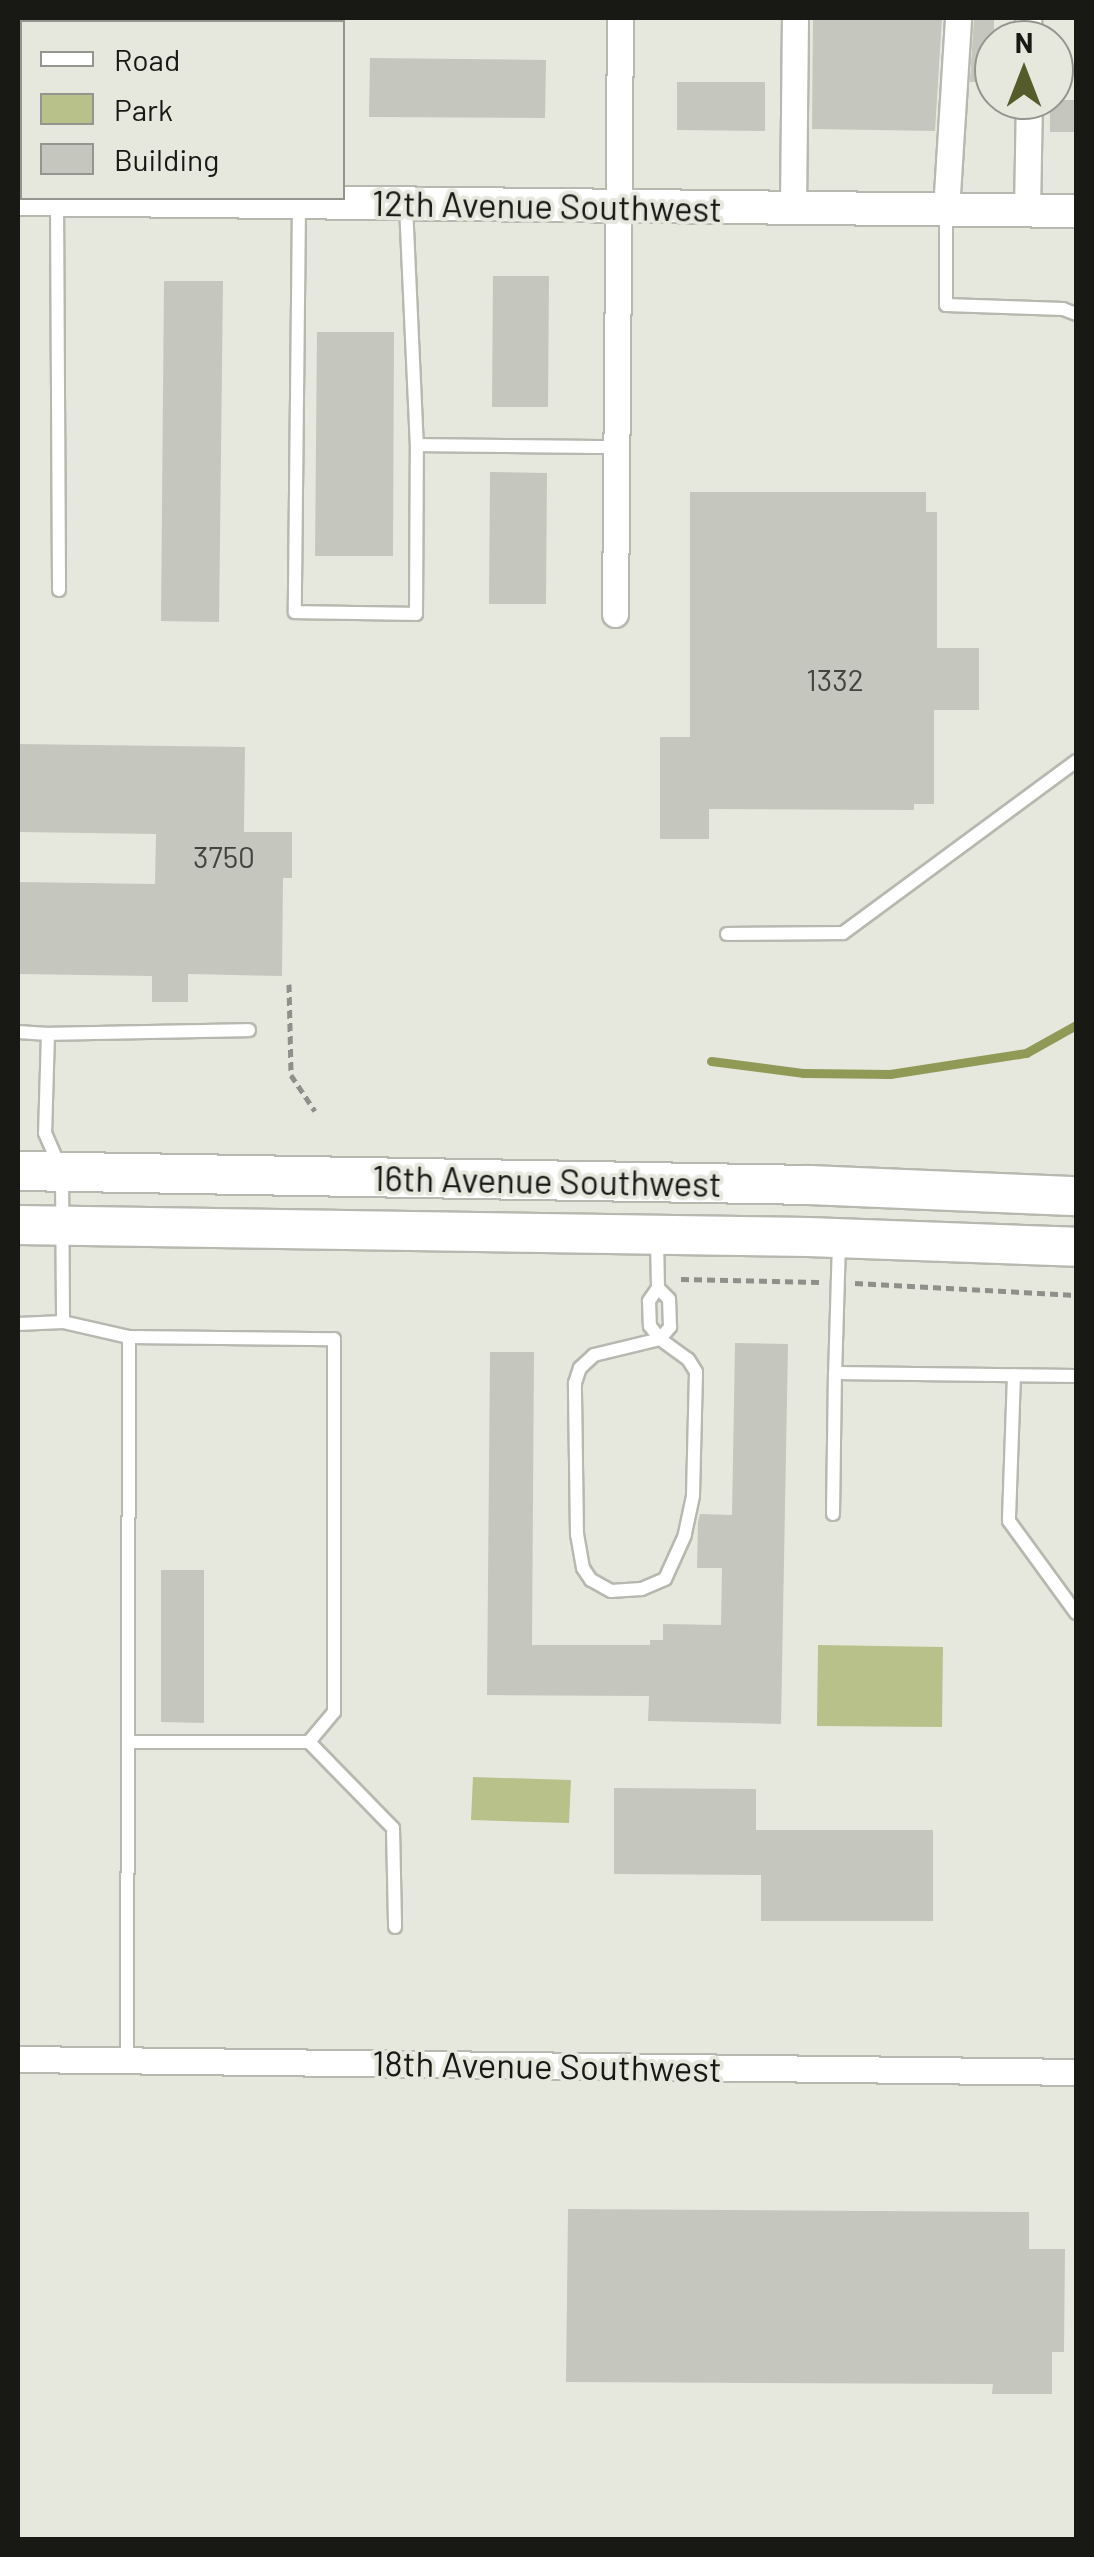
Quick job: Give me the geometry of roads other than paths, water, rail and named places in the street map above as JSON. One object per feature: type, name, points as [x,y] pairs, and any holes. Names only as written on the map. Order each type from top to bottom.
[{"type":"main road","name":"16th Avenue Southwest","points":[[18,1171],[790,1184],[1076,1196]]},
{"type":"main road","name":"16th Avenue Southwest","points":[[18,1225],[840,1238],[1076,1247]]},
{"type":"street","points":[[615,614],[620,18]]},
{"type":"street","points":[[794,208],[795,18]]},
{"type":"street","points":[[946,210],[958,18]]},
{"type":"street","points":[[1027,211],[1029,120]]},
{"type":"street","name":"12th Avenue Southwest","points":[[312,200],[1076,212]]},
{"type":"street","name":"18th Avenue Southwest","points":[[18,2059],[1076,2072]]},
{"type":"lane","points":[[56,200],[59,590]]},
{"type":"lane","points":[[312,200],[295,612],[416,614],[417,445],[406,203]]},
{"type":"lane","points":[[946,210],[946,304],[1063,309],[1076,314]]},
{"type":"lane","points":[[417,445],[618,447]]},
{"type":"lane","points":[[727,934],[843,933],[1076,762]]},
{"type":"lane","points":[[18,1032],[249,1030]]},
{"type":"lane","points":[[48,1034],[45,1134],[62,1172],[63,1322]]},
{"type":"lane","points":[[656,1235],[658,1283],[648,1301],[650,1326],[660,1339],[688,1359],[696,1372],[694,1496],[685,1535],[664,1579],[641,1589],[610,1592],[591,1580],[583,1568],[577,1535],[575,1382],[580,1368],[594,1355],[660,1339],[670,1326],[670,1299],[658,1283]]},
{"type":"lane","points":[[833,1514],[840,1238]]},
{"type":"lane","points":[[18,1324],[63,1322],[129,1337],[334,1339],[334,1712],[309,1742]]},
{"type":"lane","points":[[127,2060],[129,1337]]},
{"type":"lane","points":[[835,1373],[1076,1376]]},
{"type":"lane","points":[[1014,1376],[1009,1521],[1076,1614]]},
{"type":"lane","points":[[128,1742],[309,1742],[393,1828],[395,1927]]},
{"type":"waterway","points":[[711,1061],[804,1073],[890,1074],[1026,1053],[1076,1025]]}]
